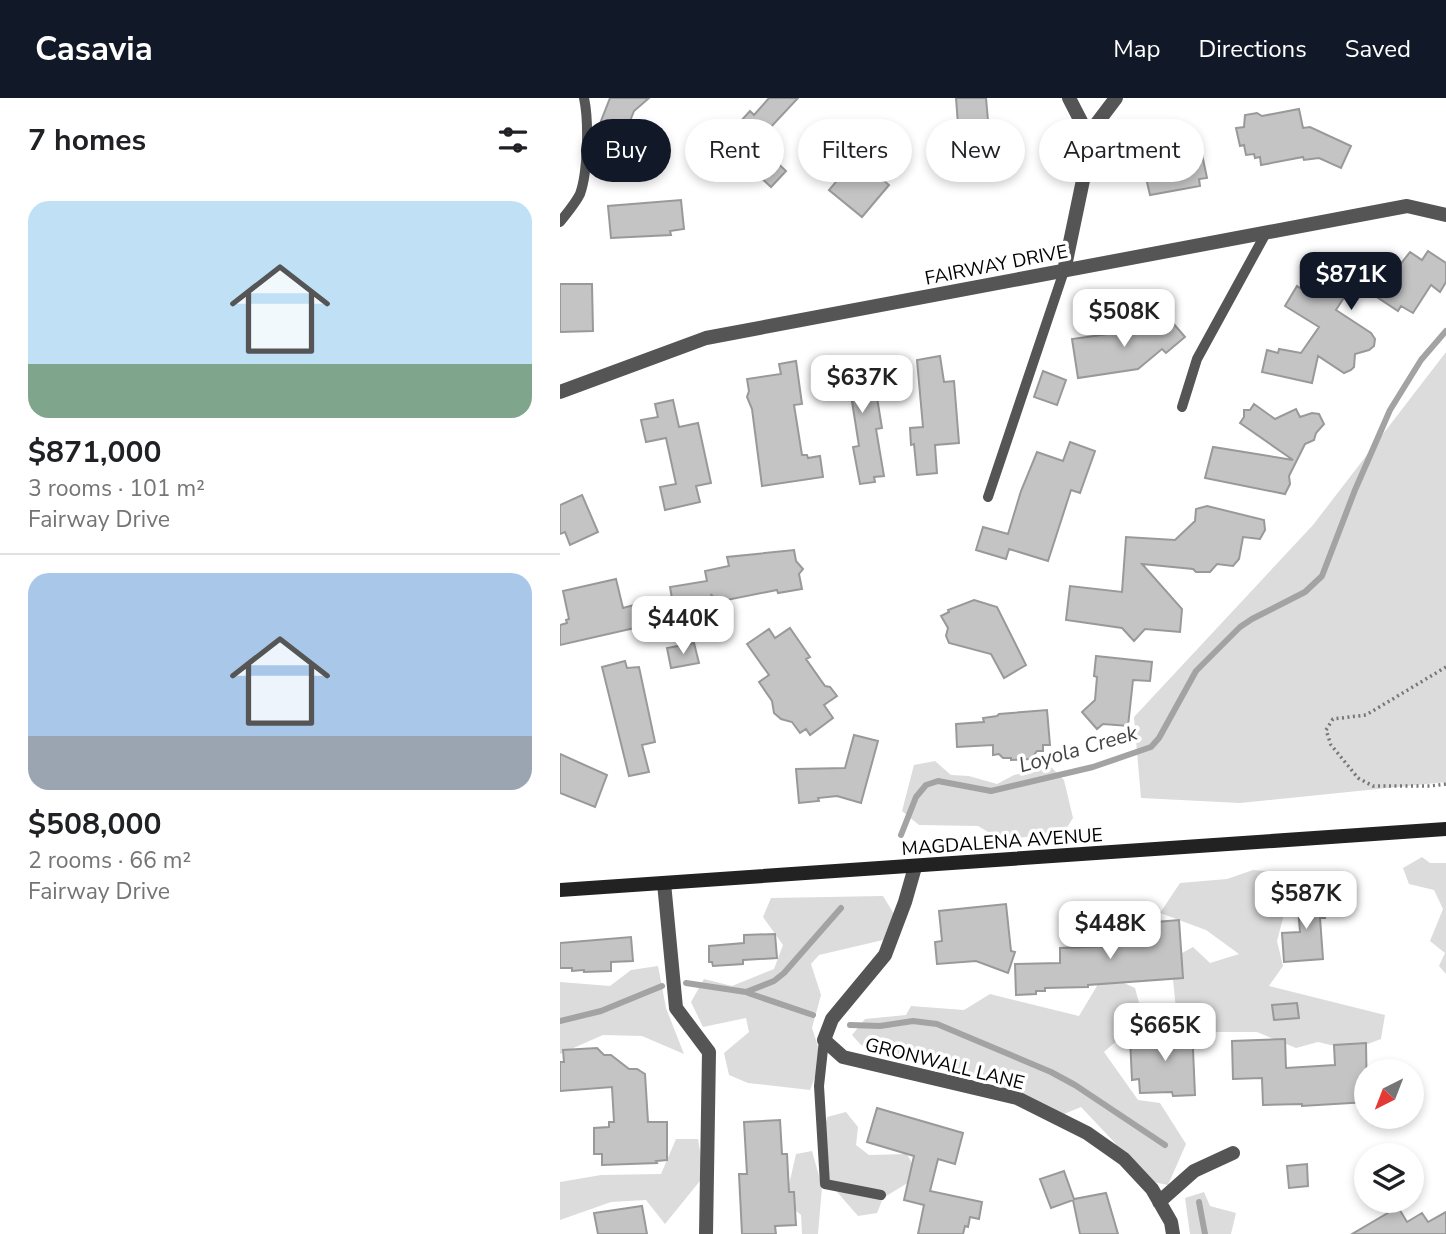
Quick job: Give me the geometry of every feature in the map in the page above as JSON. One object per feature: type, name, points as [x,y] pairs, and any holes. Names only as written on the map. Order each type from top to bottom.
[{"type":"main road","name":"MAGDALENA AVENUE","points":[[560,890],[1446,829]]},
{"type":"street","points":[[1069,98],[1080,119]]},
{"type":"street","points":[[1100,119],[1116,98]]},
{"type":"street","points":[[1064,271],[1082,182]]},
{"type":"street","name":"FAIRWAY DRIVE","points":[[560,392],[706,338],[1406,206],[1446,215]]},
{"type":"street","points":[[824,1040],[832,1019],[885,955],[915,867]]},
{"type":"street","points":[[664,883],[676,1007],[709,1052],[706,1234]]},
{"type":"street","name":"GRONWALL LANE","points":[[824,1040],[843,1057],[1017,1098],[1087,1133],[1124,1159],[1152,1189],[1171,1222],[1173,1234]]},
{"type":"street","points":[[1159,1202],[1194,1171],[1233,1153]]},
{"type":"lane","points":[[560,222],[577,200],[583,183],[587,118],[584,98]]},
{"type":"lane","points":[[1182,407],[1197,359],[1266,233]]},
{"type":"lane","points":[[988,497],[1064,271]]},
{"type":"lane","points":[[824,1040],[819,1086],[825,1184],[881,1195]]},
{"type":"path","points":[[1446,667],[1366,715],[1333,719],[1326,730],[1331,745],[1358,778],[1373,786],[1430,786],[1446,783]]},
{"type":"shaded area","points":[[1446,352],[1446,782],[1240,803],[1141,798],[1134,717],[1313,525]]},
{"type":"shaded area","points":[[935,761],[951,775],[969,776],[997,784],[1014,775],[1051,767],[1064,780],[1073,818],[1061,837],[1002,840],[978,826],[919,825],[902,811],[914,765]]},
{"type":"shaded area","points":[[1422,857],[1430,863],[1446,863],[1446,974],[1439,966],[1445,953],[1430,941],[1443,909],[1434,890],[1409,884],[1403,868]]},
{"type":"shaded area","points":[[1253,870],[1290,873],[1288,899],[1277,941],[1283,966],[1269,986],[1385,1015],[1381,1039],[1352,1050],[1318,1042],[1296,1048],[1257,1032],[1206,1032],[1176,1010],[1171,959],[1193,947],[1210,963],[1239,954],[1206,930],[1160,913],[1180,883],[1227,879]]},
{"type":"shaded area","points":[[883,896],[894,914],[883,940],[819,955],[811,964],[821,995],[812,1028],[822,1059],[810,1090],[748,1083],[729,1075],[724,1053],[749,1032],[746,1018],[703,1027],[691,1002],[704,979],[732,986],[774,969],[783,945],[763,917],[771,898]]},
{"type":"shaded area","points":[[658,966],[666,1008],[684,1054],[642,1036],[603,1035],[560,1054],[560,982],[610,986],[631,970]]},
{"type":"shaded area","points":[[1104,974],[1135,988],[1143,1018],[1104,1052],[1138,1100],[1160,1103],[1186,1144],[1168,1185],[1133,1178],[1115,1143],[1081,1107],[1057,1117],[987,1077],[861,1045],[852,1035],[865,1019],[906,1015],[911,1006],[964,1010],[990,994],[1079,1016]]},
{"type":"shaded area","points":[[846,1112],[858,1127],[856,1145],[869,1155],[907,1154],[919,1176],[883,1198],[877,1213],[858,1216],[831,1185],[822,1145],[827,1117]]},
{"type":"shaded area","points":[[676,1139],[698,1139],[704,1176],[665,1224],[646,1200],[611,1202],[560,1220],[560,1182],[601,1175],[661,1174]]},
{"type":"shaded area","points":[[812,1151],[822,1187],[818,1234],[802,1234],[801,1215],[785,1202],[796,1154]]},
{"type":"shaded area","points":[[1204,1192],[1210,1206],[1236,1213],[1231,1234],[1190,1234],[1185,1198]]},
{"type":"building","points":[[610,98],[649,98],[634,111],[631,119],[602,119]]},
{"type":"building","points":[[769,98],[798,98],[778,119],[743,119],[750,111],[754,115]]},
{"type":"building","points":[[956,98],[986,98],[988,119],[958,119]]},
{"type":"building","points":[[1299,109],[1303,128],[1310,127],[1351,146],[1341,168],[1319,158],[1304,160],[1303,157],[1261,165],[1260,157],[1255,158],[1254,154],[1246,155],[1244,145],[1240,146],[1236,128],[1244,127],[1245,115],[1257,113],[1262,116]]},
{"type":"building","points":[[836,182],[886,182],[889,185],[862,217],[829,190]]},
{"type":"building","points":[[1147,182],[1199,182],[1200,186],[1150,195]]},
{"type":"building","points":[[681,200],[684,229],[670,231],[671,235],[611,238],[608,206]]},
{"type":"building","points":[[1428,251],[1446,263],[1446,282],[1440,292],[1431,285],[1413,313],[1401,306],[1398,311],[1354,282],[1336,310],[1371,333],[1375,339],[1374,346],[1369,350],[1355,354],[1354,367],[1351,370],[1344,373],[1318,356],[1312,383],[1262,372],[1267,350],[1301,353],[1319,327],[1285,306],[1297,286],[1309,294],[1328,261],[1349,274],[1358,261],[1365,265],[1367,262],[1385,274],[1390,266],[1396,270],[1410,252],[1422,260]]},
{"type":"building","points":[[560,284],[592,284],[593,331],[560,332]]},
{"type":"building","points":[[1166,315],[1185,337],[1166,353],[1162,349],[1138,369],[1078,378],[1072,339],[1151,328]]},
{"type":"building","points":[[940,356],[944,382],[954,381],[959,443],[935,445],[937,473],[917,475],[910,428],[923,427],[917,360]]},
{"type":"building","points":[[796,361],[802,404],[794,405],[802,455],[807,455],[808,458],[820,456],[823,477],[762,486],[752,409],[747,397],[747,379],[781,374],[779,364]]},
{"type":"building","points":[[871,361],[882,428],[876,429],[884,476],[874,477],[875,482],[860,484],[853,447],[859,446],[851,395],[833,398],[828,369]]},
{"type":"building","points":[[1043,371],[1066,380],[1057,405],[1034,397]]},
{"type":"building","points":[[673,400],[679,427],[698,423],[711,483],[696,486],[700,502],[665,510],[660,487],[676,484],[666,438],[646,442],[641,420],[658,417],[655,404]]},
{"type":"building","points":[[1254,404],[1275,419],[1296,409],[1300,417],[1319,414],[1324,424],[1314,440],[1305,444],[1289,476],[1290,484],[1285,494],[1205,478],[1213,447],[1293,460],[1240,423],[1244,410],[1250,410]]},
{"type":"building","points":[[1070,442],[1095,451],[1080,493],[1071,490],[1048,561],[1009,549],[1006,559],[976,550],[983,527],[1008,534],[1037,452],[1063,461]]},
{"type":"building","points":[[582,495],[598,532],[570,545],[565,532],[560,534],[560,505]]},
{"type":"building","points":[[1207,506],[1264,520],[1265,530],[1260,539],[1243,537],[1239,559],[1233,566],[1217,564],[1210,572],[1196,572],[1193,569],[1142,564],[1182,609],[1180,632],[1145,629],[1134,641],[1122,628],[1066,620],[1070,586],[1122,592],[1126,537],[1175,540],[1195,521],[1196,509]]},
{"type":"building","points":[[794,550],[796,561],[803,569],[799,574],[802,589],[778,593],[777,590],[717,602],[711,594],[713,603],[674,610],[670,587],[707,581],[705,571],[729,566],[727,557]]},
{"type":"building","points":[[616,579],[623,608],[634,605],[639,627],[560,645],[560,625],[567,623],[566,620],[569,619],[563,591]]},
{"type":"building","points":[[974,600],[997,607],[1026,665],[1004,678],[991,654],[949,643],[946,636],[948,628],[941,616],[949,612],[948,610]]},
{"type":"building","points":[[790,628],[810,657],[806,659],[825,686],[830,687],[837,696],[824,705],[833,718],[810,735],[806,729],[800,733],[792,722],[781,719],[774,713],[772,701],[759,682],[769,675],[747,644],[769,629],[775,638]]},
{"type":"building","points":[[694,643],[699,663],[671,668],[667,648]]},
{"type":"building","points":[[1096,656],[1152,662],[1150,681],[1133,680],[1128,726],[1103,724],[1097,729],[1082,712],[1095,700]]},
{"type":"building","points":[[625,661],[627,668],[639,667],[655,742],[642,745],[649,772],[629,776],[602,667]]},
{"type":"building","points":[[1047,710],[1050,745],[1043,745],[1043,751],[1037,751],[1031,759],[1011,760],[999,754],[993,755],[993,745],[957,747],[956,724],[984,722],[983,718],[999,714]]},
{"type":"building","points":[[854,735],[878,741],[861,803],[837,796],[799,803],[796,769],[845,768]]},
{"type":"building","points":[[560,754],[607,775],[595,807],[560,793]]},
{"type":"building","points":[[1323,894],[1325,918],[1320,918],[1323,959],[1284,962],[1282,933],[1300,932],[1297,896]]},
{"type":"building","points":[[1006,904],[1011,951],[1015,952],[1008,973],[976,961],[937,964],[935,942],[942,941],[939,911]]},
{"type":"building","points":[[1179,920],[1183,978],[1088,987],[1045,988],[1045,991],[1036,991],[1036,994],[1016,995],[1015,964],[1060,963],[1060,948],[1112,946],[1111,930]]},
{"type":"building","points":[[775,934],[777,958],[743,960],[743,964],[713,966],[712,962],[709,962],[709,946],[744,943],[744,935]]},
{"type":"building","points":[[631,937],[633,961],[611,962],[611,971],[584,972],[560,968],[560,943]]},
{"type":"building","points":[[1297,1003],[1299,1018],[1274,1020],[1272,1005]]},
{"type":"building","points":[[1192,1027],[1195,1095],[1173,1096],[1172,1092],[1140,1093],[1139,1079],[1132,1080],[1130,1038],[1174,1035],[1174,1028]]},
{"type":"building","points":[[1285,1039],[1286,1068],[1335,1065],[1334,1045],[1366,1043],[1366,1059],[1354,1059],[1354,1103],[1263,1105],[1262,1078],[1233,1079],[1232,1041]]},
{"type":"building","points":[[597,1048],[629,1069],[637,1069],[645,1074],[648,1122],[667,1122],[667,1160],[656,1161],[657,1163],[602,1165],[602,1154],[594,1154],[594,1128],[609,1127],[609,1122],[614,1122],[612,1087],[560,1091],[560,1062],[564,1062],[563,1050]]},
{"type":"building","points":[[877,1108],[963,1133],[955,1164],[938,1159],[930,1191],[982,1202],[979,1219],[970,1217],[963,1234],[918,1234],[924,1205],[904,1200],[914,1156],[867,1142]]},
{"type":"building","points":[[780,1120],[782,1154],[787,1154],[789,1192],[794,1192],[796,1225],[775,1226],[776,1234],[742,1234],[739,1174],[747,1174],[744,1122]]},
{"type":"building","points":[[1307,1164],[1308,1186],[1289,1188],[1287,1166]]},
{"type":"building","points":[[1064,1171],[1074,1199],[1106,1193],[1118,1234],[1080,1234],[1073,1200],[1051,1208],[1040,1179]]},
{"type":"building","points":[[642,1206],[647,1234],[598,1234],[594,1213]]},
{"type":"building","points":[[1446,1212],[1446,1234],[1352,1234],[1388,1213],[1402,1213],[1407,1222],[1422,1213],[1428,1222]]},
{"type":"waterway","name":"Loyola Creek","points":[[901,835],[916,797],[926,785],[938,781],[991,791],[1093,767],[1151,747],[1159,738],[1196,671],[1240,627],[1305,592],[1322,576],[1390,410],[1421,360],[1446,331]]},
{"type":"waterway","points":[[686,983],[746,992],[774,981],[841,908]]},
{"type":"waterway","points":[[560,1021],[601,1011],[662,986]]},
{"type":"waterway","points":[[748,993],[813,1015]]},
{"type":"waterway","points":[[850,1025],[880,1026],[913,1021],[937,1024],[1051,1072],[1165,1145]]},
{"type":"waterway","points":[[1199,1202],[1205,1234]]}]
